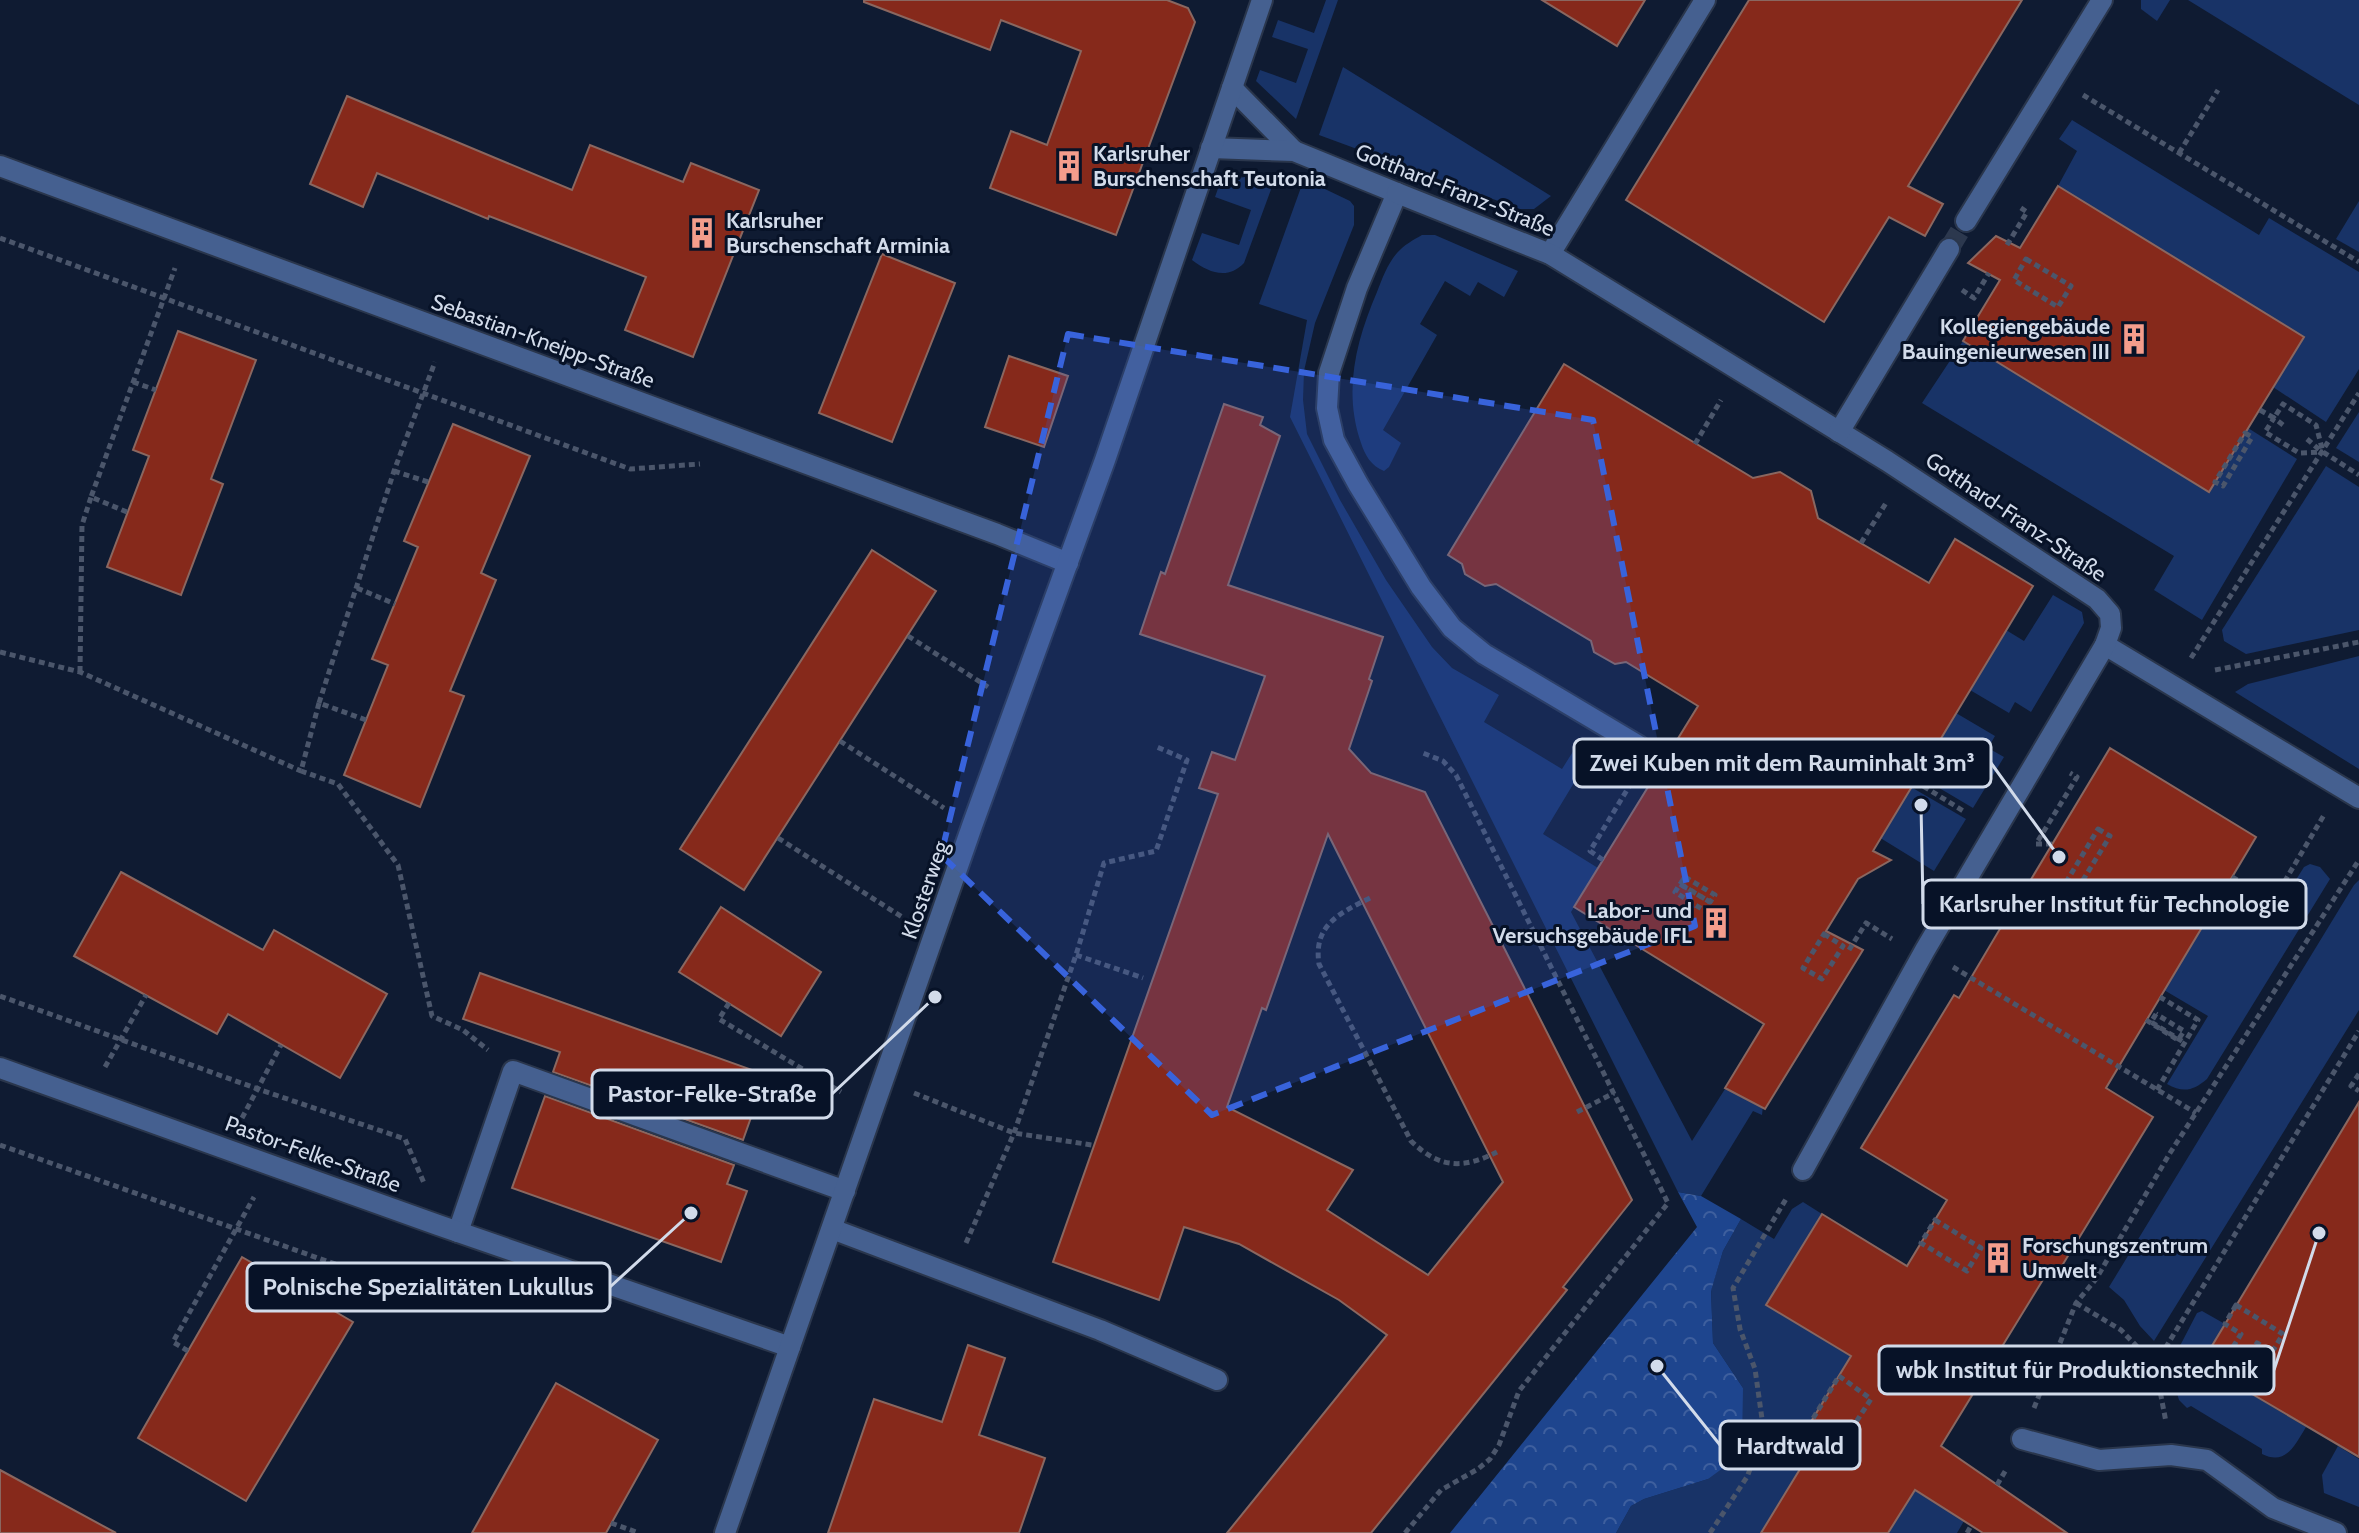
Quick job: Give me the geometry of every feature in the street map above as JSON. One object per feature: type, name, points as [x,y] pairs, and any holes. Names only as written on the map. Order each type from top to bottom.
[{"type":"street","name":"Klosterweg","points":[[725,1533],[972,826],[1068,563],[1262,0]]},
{"type":"street","points":[[1550,254],[1705,0]]},
{"type":"street","points":[[1966,221],[2102,0]]},
{"type":"street","name":"Gotthard-Franz-Straße","points":[[1232,88],[1294,151]]},
{"type":"street","name":"Gotthard-Franz-Straße","points":[[1211,148],[1294,151],[1550,254],[1839,432],[2097,599],[2110,614],[2111,628],[2105,645]]},
{"type":"street","name":"Sebastian-Kneipp-Straße","points":[[0,166],[997,534],[1068,563]]},
{"type":"street","points":[[1397,193],[1357,288],[1329,373],[1327,408],[1334,440],[1421,587],[1452,628],[1484,654],[1639,746]]},
{"type":"street","points":[[1839,432],[1949,249]]},
{"type":"street","points":[[1803,1170],[1924,953],[2105,645],[2359,798]]},
{"type":"street","name":"Pastor-Felke-Straße","points":[[0,1068],[790,1347]]},
{"type":"street","points":[[458,1232],[513,1071],[845,1191]]},
{"type":"street","points":[[832,1229],[1100,1330],[1217,1380]]},
{"type":"street","points":[[2022,1439],[2099,1460],[2171,1455],[2207,1460],[2273,1508],[2336,1533]]},
{"type":"path","points":[[2053,77],[2359,262]]},
{"type":"path","points":[[2179,153],[2218,90]]},
{"type":"path","points":[[2007,245],[2022,220]]},
{"type":"path","points":[[80,672],[82,525],[186,235]]},
{"type":"path","points":[[0,238],[630,469],[703,464]]},
{"type":"path","points":[[2026,259],[2071,286],[2058,307],[2014,280],[2026,259]]},
{"type":"path","points":[[1979,290],[1989,273]]},
{"type":"path","points":[[301,771],[319,703],[394,471],[446,331]]},
{"type":"path","points":[[133,382],[156,390]]},
{"type":"path","points":[[2173,685],[2359,393]]},
{"type":"path","points":[[2283,404],[2316,425],[2323,452],[2299,453],[2265,432],[2283,404]]},
{"type":"path","points":[[2260,410],[2283,425]]},
{"type":"path","points":[[1695,444],[1708,422]]},
{"type":"path","points":[[2245,433],[2252,437],[2223,486],[2215,482],[2245,433]]},
{"type":"path","points":[[2307,439],[2359,475]]},
{"type":"path","points":[[394,471],[428,482]]},
{"type":"path","points":[[91,497],[127,512]]},
{"type":"path","points":[[1861,543],[1874,521]]},
{"type":"path","points":[[357,588],[395,604]]},
{"type":"path","points":[[908,636],[1016,706]]},
{"type":"path","points":[[2173,685],[2213,670],[2359,642]]},
{"type":"path","points":[[0,652],[80,672],[301,771],[338,784],[398,865],[432,1016],[463,1030],[513,1071]]},
{"type":"path","points":[[319,703],[366,720]]},
{"type":"path","points":[[840,741],[972,826]]},
{"type":"path","points":[[1603,860],[1590,851],[1650,752],[1639,746]]},
{"type":"path","points":[[952,1274],[1014,1133],[1076,955],[1104,863],[1156,851],[1187,760],[1157,747]]},
{"type":"path","points":[[1405,1533],[1441,1490],[1490,1459],[1526,1382],[1668,1203],[1456,775],[1443,761],[1423,753]]},
{"type":"path","points":[[1915,781],[1934,793]]},
{"type":"path","points":[[2232,877],[2273,901],[2340,787]]},
{"type":"path","points":[[2098,829],[2110,836],[2064,911],[2053,904],[2098,829]]},
{"type":"path","points":[[778,838],[934,937]]},
{"type":"path","points":[[1997,1485],[2022,1439],[2076,1303],[2096,1279],[2196,1113],[2359,860]]},
{"type":"path","points":[[1680,884],[1710,902]]},
{"type":"path","points":[[1370,898],[1334,917],[1317,951],[1319,964],[1411,1141],[1422,1152],[1448,1163],[1475,1163],[1497,1152]]},
{"type":"path","points":[[1849,950],[1866,923],[1924,953],[2196,1113]]},
{"type":"path","points":[[1824,934],[1843,946],[1822,979],[1803,968],[1824,934]]},
{"type":"path","points":[[1076,955],[1143,978]]},
{"type":"path","points":[[88,1098],[146,995]]},
{"type":"path","points":[[0,996],[405,1139],[425,1187],[467,1203]]},
{"type":"path","points":[[2157,1090],[2198,1020],[2160,997]]},
{"type":"path","points":[[729,1003],[719,1019],[873,1111]]},
{"type":"path","points":[[2146,1020],[2178,1040],[2184,1031],[2156,1014],[2151,1022],[2174,1036],[2185,1043]]},
{"type":"path","points":[[2155,1365],[2359,1031]]},
{"type":"path","points":[[226,1148],[281,1045]]},
{"type":"path","points":[[2359,1074],[2351,1086],[2359,1091]]},
{"type":"path","points":[[883,1081],[1014,1133],[1092,1145]]},
{"type":"path","points":[[1577,1112],[1614,1093]]},
{"type":"path","points":[[0,1145],[377,1279],[448,1269],[458,1232]]},
{"type":"path","points":[[188,1351],[173,1342],[272,1164]]},
{"type":"path","points":[[1710,1533],[1747,1477],[1764,1433],[1755,1369],[1740,1329],[1733,1288],[1803,1170]]},
{"type":"path","points":[[1935,1220],[1948,1227],[1981,1248],[1967,1271],[1921,1243],[1935,1220]]},
{"type":"path","points":[[2076,1303],[2121,1330],[2155,1365],[2171,1455]]},
{"type":"path","points":[[2236,1305],[2283,1334],[2272,1352],[2257,1343],[2233,1383],[2217,1373],[2241,1334],[2225,1324],[2236,1305]]},
{"type":"path","points":[[1839,1376],[1871,1399],[1841,1445],[1809,1425],[1839,1376]]},
{"type":"path","points":[[611,1523],[639,1533]]},
{"type":"path","points":[[1967,1533],[1971,1526]]},
{"type":"highlighted area","points":[[1068,334],[1593,420],[1695,926],[1212,1115],[941,855]]},
{"type":"shaded area","points":[[1326,0],[1338,0],[1296,119],[1256,81],[1260,70],[1296,83],[1308,49],[1272,37],[1278,20],[1314,33]]},
{"type":"shaded area","points":[[2141,0],[2170,0],[2157,21],[2141,9]]},
{"type":"shaded area","points":[[2188,0],[2359,0],[2359,105]]},
{"type":"shaded area","points":[[1343,67],[1551,196],[1534,209],[1520,209],[1319,135]]},
{"type":"shaded area","points":[[2072,120],[2259,235],[2269,218],[2359,272],[2359,369],[2326,422],[2273,387],[2304,337],[2058,186],[2077,151],[2059,139]]},
{"type":"shaded area","points":[[1277,173],[1244,263],[1232,272],[1218,273],[1192,260],[1202,233],[1239,245],[1251,210],[1215,197],[1221,180]]},
{"type":"shaded area","points":[[1304,179],[1350,201],[1354,206],[1354,225],[1315,323],[1304,371],[1307,434],[1386,580],[1432,647],[1452,668],[1499,695],[1484,722],[1562,769],[1579,742],[1585,746],[1588,756],[1586,763],[1543,834],[1598,868],[1571,912],[1692,1141],[1725,1089],[1731,1086],[1763,1106],[1762,1115],[1753,1111],[1701,1196],[1678,1192],[1290,417],[1307,320],[1259,304]]},
{"type":"shaded area","points":[[2359,201],[2359,252],[2336,239]]},
{"type":"shaded area","points":[[1422,235],[1435,235],[1518,271],[1504,297],[1478,282],[1470,296],[1445,281],[1420,324],[1437,335],[1383,430],[1401,443],[1384,471],[1369,460],[1361,443],[1353,404],[1354,366],[1363,329],[1388,266],[1400,250]]},
{"type":"shaded area","points":[[1963,341],[2208,492],[2248,428],[2297,459],[2202,620],[2154,590],[2174,556],[1922,403]]},
{"type":"shaded area","points":[[2359,412],[2359,462],[2336,448]]},
{"type":"shaded area","points":[[2326,466],[2359,487],[2359,630],[2246,654],[2224,641],[2222,630]]},
{"type":"shaded area","points":[[2053,595],[2082,612],[2084,623],[2031,712],[2015,702],[2009,713],[1970,690],[2006,630],[2024,641]]},
{"type":"shaded area","points":[[2359,656],[2359,769],[2235,692],[2248,684]]},
{"type":"shaded area","points":[[1956,713],[1995,736],[1988,748],[2004,757],[1973,808],[1919,776]]},
{"type":"shaded area","points":[[1690,721],[1911,787],[1966,819],[1934,871]]},
{"type":"shaded area","points":[[2310,864],[2320,867],[2330,879],[2207,1079],[2188,1089],[2167,1084],[2208,1016],[2164,990],[2226,887],[2274,915],[2304,867]]},
{"type":"shaded area","points":[[2359,880],[2359,1010],[2154,1341],[2140,1326],[2124,1300],[2109,1287]]},
{"type":"shaded area","points":[[1803,1202],[1822,1214],[1767,1305],[1864,1364],[1838,1377],[1809,1425],[1822,1433],[1761,1533],[1616,1533],[1631,1506],[1708,1479],[1743,1388],[1713,1343],[1711,1290],[1723,1251],[1741,1219],[1774,1239],[1792,1209]]},
{"type":"shaded area","points":[[2202,1311],[2225,1324],[2201,1364],[2306,1427],[2294,1447],[2284,1455],[2270,1457],[2262,1454],[2262,1449],[2191,1406],[2187,1408],[2179,1400],[2169,1367],[2197,1313]]},
{"type":"shaded area","points":[[2338,1446],[2359,1459],[2359,1507],[2324,1493],[2322,1475]]},
{"type":"shaded area","points":[[1915,1490],[1964,1521],[1957,1533],[1888,1533]]},
{"type":"green space","points":[[1678,1192],[1701,1196],[1741,1219],[1723,1251],[1711,1291],[1713,1343],[1743,1388],[1742,1439],[1727,1465],[1708,1479],[1631,1506],[1616,1533],[1450,1533],[1697,1227]]},
{"type":"building","points":[[864,0],[1167,0],[1188,8],[1195,22],[1116,235],[990,188],[1011,131],[1047,145],[1081,51],[1001,20],[990,50]]},
{"type":"building","points":[[1542,0],[1645,0],[1617,46]]},
{"type":"building","points":[[1749,0],[2022,0],[1908,186],[1943,204],[1925,236],[1889,217],[1824,322],[1626,200]]},
{"type":"building","points":[[347,96],[572,190],[590,145],[683,182],[691,163],[759,190],[693,357],[625,330],[646,277],[489,216],[488,219],[377,173],[363,207],[310,184]]},
{"type":"building","name":"Kollegiengebäude Bauingenieurwesen III","points":[[2058,186],[2304,337],[2209,492],[1963,341],[2000,280],[1968,263],[1996,236],[2020,248]]},
{"type":"building","points":[[882,254],[955,283],[892,442],[819,413]]},
{"type":"building","points":[[178,331],[256,360],[211,479],[223,484],[181,595],[107,567],[149,456],[133,450]]},
{"type":"building","points":[[1009,356],[1068,376],[1044,447],[985,427]]},
{"type":"building","points":[[1564,364],[1753,478],[1780,472],[1811,491],[1818,518],[1929,583],[1955,539],[2033,586],[1873,851],[1891,860],[1858,879],[1826,931],[1863,950],[1765,1109],[1725,1088],[1764,1024],[1574,907],[1698,706],[1626,662],[1615,664],[1594,652],[1591,641],[1496,584],[1485,586],[1465,574],[1462,564],[1448,555]]},
{"type":"building","points":[[1224,404],[1263,417],[1260,425],[1280,436],[1228,585],[1383,637],[1349,749],[1371,773],[1425,792],[1632,1200],[1563,1287],[1567,1290],[1371,1533],[1227,1533],[1387,1335],[1339,1300],[1239,1244],[1184,1227],[1159,1300],[1053,1262],[1218,794],[1199,788],[1212,752],[1235,760],[1265,676],[1140,634],[1161,572],[1165,574]],"holes":[[[1328,834],[1503,1182],[1428,1275],[1327,1210],[1353,1170],[1227,1107],[1262,1008],[1266,1010]]]},
{"type":"building","points":[[453,424],[530,456],[481,573],[496,580],[450,691],[464,696],[420,807],[344,775],[388,665],[372,659],[418,547],[404,541]]},
{"type":"building","points":[[872,550],[936,591],[744,890],[680,849]]},
{"type":"building","name":"Forschungszentrum Umwelt","points":[[2110,748],[2256,837],[2106,1088],[2153,1117],[2060,1269],[2052,1265],[1941,1446],[2067,1533],[1983,1533],[1915,1490],[1888,1533],[1761,1533],[1822,1433],[1809,1425],[1851,1356],[1766,1305],[1822,1214],[1907,1266],[1947,1200],[1861,1148],[1954,995],[1959,998],[2007,917],[1995,891],[2027,886]]},
{"type":"building","points":[[121,872],[263,950],[274,930],[387,994],[340,1078],[228,1014],[217,1034],[74,956]]},
{"type":"building","points":[[721,907],[821,972],[781,1036],[679,972]]},
{"type":"building","points":[[480,973],[766,1075],[743,1140],[553,1072],[560,1052],[463,1019]]},
{"type":"building","points":[[545,1096],[734,1165],[727,1184],[747,1191],[721,1262],[512,1188]]},
{"type":"building","points":[[2359,1102],[2359,1457],[2201,1364]]},
{"type":"building","points":[[242,1257],[353,1322],[246,1501],[138,1438]]},
{"type":"building","points":[[968,1345],[1005,1358],[979,1435],[1045,1458],[1019,1533],[828,1533],[874,1399],[942,1422]]},
{"type":"building","points":[[556,1383],[658,1440],[606,1533],[472,1533]]},
{"type":"building","points":[[0,1470],[116,1533],[0,1533]]},
{"type":"tunnel","points":[[1949,249],[1966,221]]},
{"type":"place","name":"Karlsruher Burschenschaft Teutonia","points":[[1069,166]]},
{"type":"place","name":"Karlsruher Burschenschaft Arminia","points":[[702,233]]},
{"type":"place","name":"Kollegiengebäude Bauingenieurwesen III","points":[[2134,339]]},
{"type":"place","name":"Karlsruher Institut für Technologie","points":[[1921,805]]},
{"type":"place","name":"Zwei Kuben mit dem Rauminhalt 3m³","points":[[2059,857]]},
{"type":"place","name":"Labor- und Versuchsgebäude IFL","points":[[1716,923]]},
{"type":"place","name":"Pastor-Felke-Straße","points":[[935,997]]},
{"type":"place","name":"Polnische Spezialitäten Lukullus","points":[[691,1213]]},
{"type":"place","name":"wbk Institut für Produktionstechnik","points":[[2319,1233]]},
{"type":"place","name":"Forschungszentrum Umwelt","points":[[1998,1258]]},
{"type":"place","name":"Hardtwald","points":[[1657,1366]]}]
